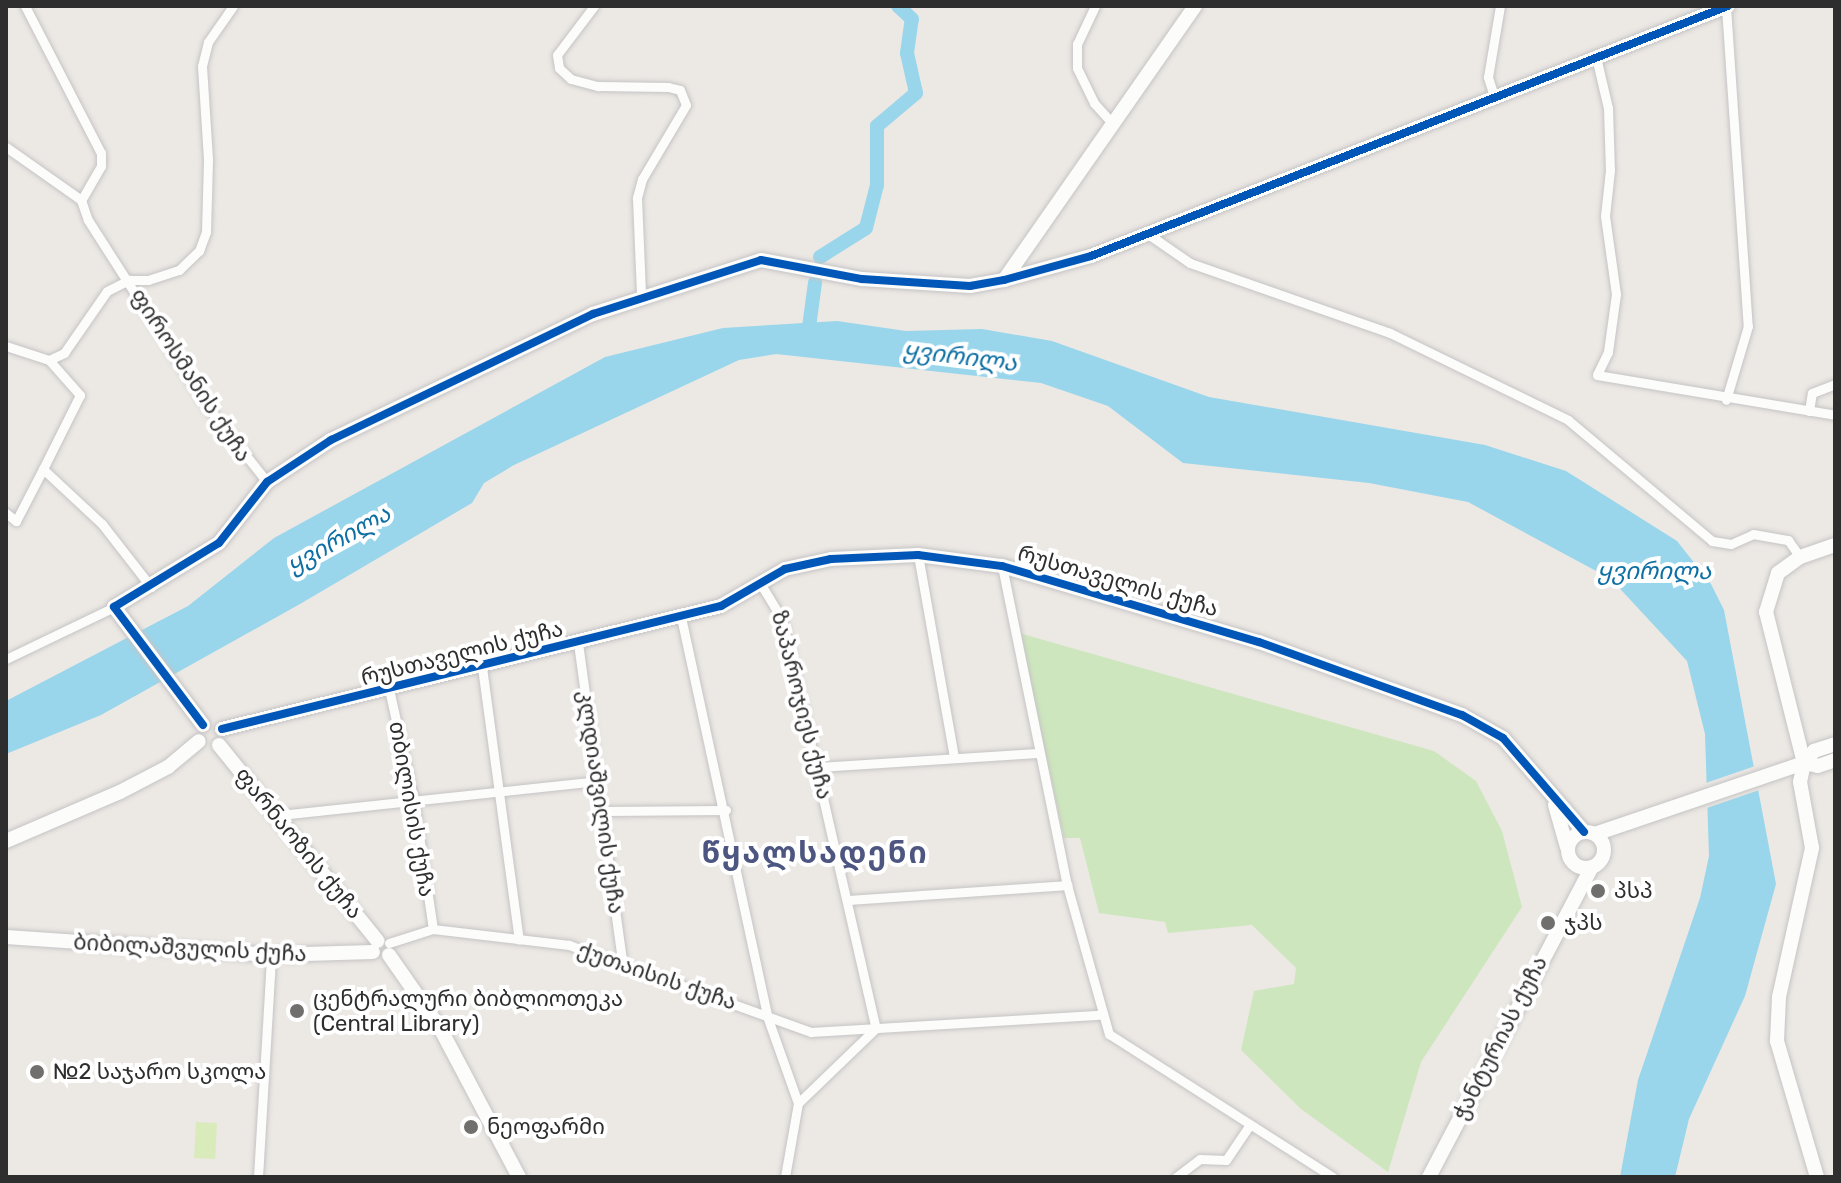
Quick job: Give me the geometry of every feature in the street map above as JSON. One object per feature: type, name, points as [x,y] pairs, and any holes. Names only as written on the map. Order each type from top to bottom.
[{"type":"street","points":[[25,6],[101,153],[101,166],[81,200]]},
{"type":"street","points":[[6,147],[81,200],[117,268],[129,280],[148,280],[179,270],[199,251],[206,232],[208,159],[202,66],[208,42],[233,6]]},
{"type":"street","points":[[594,6],[557,55],[559,68],[571,79],[598,86],[668,87],[680,90],[686,105],[683,118],[642,179],[637,198],[641,295]]},
{"type":"street","points":[[1095,6],[1077,44],[1077,68],[1094,103],[1113,124]]},
{"type":"street","points":[[1004,280],[1195,6]]},
{"type":"street","points":[[1494,96],[1488,77],[1500,6]]},
{"type":"street","points":[[6,659],[151,587],[219,543],[267,482],[331,440],[641,295],[761,260],[862,279],[970,286],[1004,280],[1148,234],[1727,6],[1748,326],[1726,400]]},
{"type":"street","points":[[1596,57],[1608,108],[1610,170],[1605,216],[1616,294],[1608,352],[1597,375],[1726,400],[1835,415]]},
{"type":"street","points":[[1148,234],[1190,263],[1390,333],[1568,420],[1712,541],[1731,544],[1753,534],[1788,540],[1800,557]]},
{"type":"street","name":"ფიროსმანის ქუჩა","points":[[49,360],[78,340],[107,291],[129,280],[207,406],[267,482]]},
{"type":"street","points":[[6,346],[49,360],[80,395],[16,521],[6,513]]},
{"type":"street","points":[[1809,411],[1812,393],[1835,384]]},
{"type":"street","points":[[43,469],[102,524],[151,587]]},
{"type":"street","points":[[1817,1177],[1777,1041],[1779,997],[1811,870],[1800,782],[1804,763],[1766,612],[1778,573],[1800,557],[1835,545]]},
{"type":"street","points":[[918,555],[954,758]]},
{"type":"street","name":"რუსთაველის ქუჩა","points":[[222,729],[721,606],[785,569],[831,559],[918,555],[1002,566],[1259,642],[1462,715],[1503,738],[1554,801],[1590,833]]},
{"type":"street","points":[[1002,566],[1037,753],[1067,885],[1100,1015],[1109,1034],[1333,1177]]},
{"type":"street","name":"ზაპაროჯიეს ქუჩა","points":[[760,583],[782,619],[819,767],[876,1028]]},
{"type":"street","points":[[6,841],[132,786],[168,767],[199,741],[203,725],[184,693],[114,607]]},
{"type":"street","points":[[681,617],[726,810],[767,1016],[798,1103],[785,1177]]},
{"type":"street","name":"კლდიაშვილის ქუჩა","points":[[578,643],[604,811],[622,960]]},
{"type":"street","points":[[482,667],[502,793],[519,939]]},
{"type":"street","name":"თბილისის ქუჩა","points":[[389,689],[414,802],[433,929]]},
{"type":"street","points":[[199,741],[206,748],[219,745],[222,729],[211,723],[203,725]]},
{"type":"street","points":[[1804,763],[1814,751],[1835,744]]},
{"type":"street","name":"ფარნაოზის ქუჩა","points":[[219,745],[280,815],[440,1028],[519,1177]]},
{"type":"street","points":[[819,767],[1037,753]]},
{"type":"street","points":[[1592,867],[1569,853],[1590,833],[1804,763],[1818,766],[1835,760]]},
{"type":"street","points":[[280,815],[599,781]]},
{"type":"street","name":"რუსთაველის ქუჩა","points":[[1554,801],[1569,853]]},
{"type":"street","points":[[604,811],[726,810]]},
{"type":"street","name":"ჭანტურიას ქუჩა","points":[[1429,1177],[1570,900],[1592,867],[1634,821]]},
{"type":"street","points":[[1590,833],[1603,854]]},
{"type":"street","name":"ჭანტურიას ქუჩა","points":[[1569,853],[1570,900]]},
{"type":"street","points":[[849,900],[1067,885]]},
{"type":"street","name":"ქუთაისის ქუჩა","points":[[382,947],[433,929],[519,939],[622,960],[811,1032],[1100,1015]]},
{"type":"street","name":"ბიბილაშვულის ქუჩა","points":[[6,937],[271,955],[382,947]]},
{"type":"street","points":[[258,1177],[271,955]]},
{"type":"street","points":[[798,1103],[876,1028]]},
{"type":"street","points":[[1176,1177],[1200,1159],[1226,1160],[1249,1126]]},
{"type":"green space","points":[[1019,633],[1434,751],[1476,781],[1502,831],[1522,907],[1421,1062],[1388,1172],[1301,1109],[1241,1050],[1254,991],[1294,984],[1296,968],[1252,925],[1168,933],[1165,922],[1099,913],[1080,838],[1064,838]]},
{"type":"green space","points":[[196,1122],[217,1123],[215,1159],[194,1158]]},
{"type":"water","name":"ყვირილა","points":[[837,321],[906,331],[982,329],[1052,341],[1209,397],[1485,445],[1566,471],[1677,541],[1711,584],[1724,610],[1776,884],[1745,996],[1689,1119],[1675,1177],[1620,1177],[1638,1080],[1700,898],[1709,856],[1705,734],[1687,661],[1611,579],[1468,502],[1369,483],[1183,463],[1108,406],[1041,383],[776,354],[739,360],[514,465],[484,483],[472,503],[300,604],[101,715],[6,754],[6,701],[188,606],[274,538],[605,357],[723,328]]},
{"type":"pier","points":[[1761,764],[1765,788],[1701,810],[1700,785]]},
{"type":"waterway","points":[[820,257],[866,228],[877,185],[877,126],[916,93],[907,53],[912,19],[898,6]]},
{"type":"waterway","points":[[807,342],[815,283]]},
{"type":"cycle path","points":[[203,725],[114,607],[219,543],[267,482],[331,440],[593,314],[761,260],[862,279],[970,286],[1004,280],[1091,256],[1728,6]]},
{"type":"cycle path","points":[[222,729],[721,606],[785,569],[831,559],[918,555],[1002,566],[1259,642],[1462,715],[1503,738],[1584,832]]},
{"type":"place","name":"პსპ","points":[[1598,891]]},
{"type":"place","name":"ჯპს","points":[[1548,923]]},
{"type":"place","name":"ცენტრალური ბიბლიოთეკა (Central Library)","points":[[297,1011]]},
{"type":"place","name":"№2 საჯარო სკოლა","points":[[37,1072]]},
{"type":"place","name":"ნეოფარმი","points":[[471,1127]]},
{"type":"district","name":"წყალსადენი","points":[[815,853]]}]
